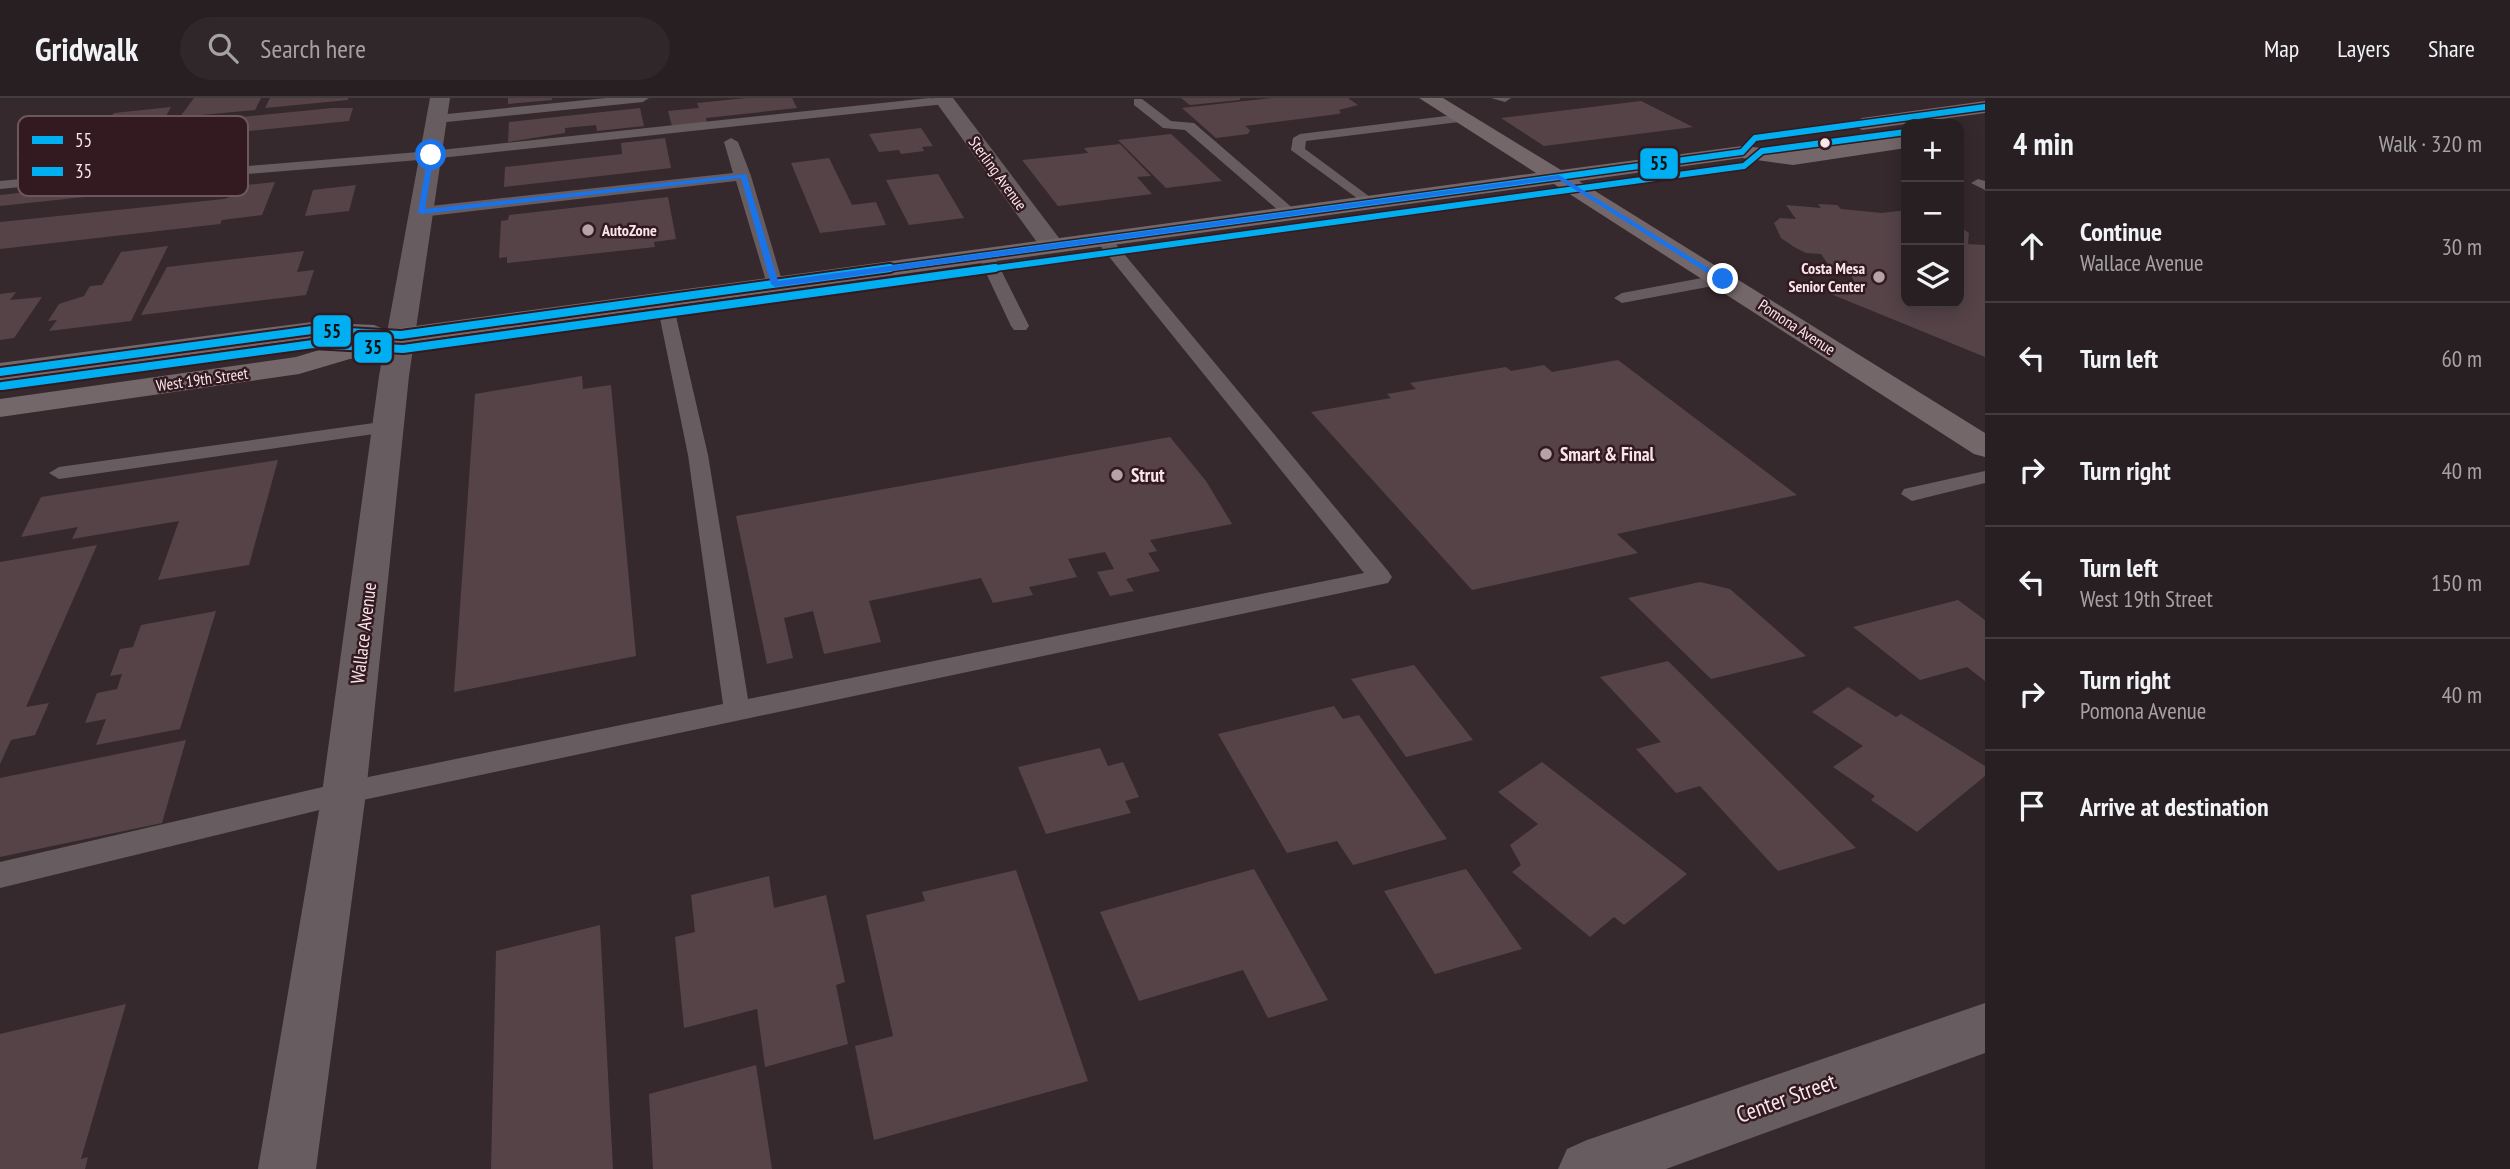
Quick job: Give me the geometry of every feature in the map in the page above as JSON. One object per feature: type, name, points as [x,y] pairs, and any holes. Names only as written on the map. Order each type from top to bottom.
[{"type":"main road","name":"Pomona Avenue","points":[[1429,98],[1723,279],[1985,447]]},
{"type":"main road","name":"West 19th Street","points":[[1742,152],[1755,138],[1985,107]]},
{"type":"main road","name":"West 19th Street","points":[[0,408],[299,365],[401,335],[1742,152],[1793,158],[1901,143]]},
{"type":"main road","name":"West 19th Street","points":[[0,372],[312,330],[401,335]]},
{"type":"street","name":"Sterling Avenue","points":[[944,99],[1053,247]]},
{"type":"street","name":"Wallace Avenue","points":[[287,1169],[344,793],[401,335],[439,108]]},
{"type":"street","name":"Center Street","points":[[1587,1169],[1985,1028]]},
{"type":"lane","points":[[439,108],[643,98]]},
{"type":"lane","points":[[1497,98],[1505,98]]},
{"type":"lane","points":[[248,170],[431,155],[944,99]]},
{"type":"lane","points":[[1138,102],[1168,125],[1189,126],[1290,214]]},
{"type":"lane","points":[[1369,204],[1298,149],[1300,138],[1462,118]]},
{"type":"lane","points":[[731,142],[744,176],[775,284]]},
{"type":"lane","points":[[421,212],[744,176]]},
{"type":"lane","points":[[0,185],[18,183]]},
{"type":"lane","points":[[0,875],[344,793],[1381,577],[1104,240]]},
{"type":"lane","points":[[986,256],[1020,326]]},
{"type":"lane","points":[[1622,298],[1723,279]]},
{"type":"lane","points":[[664,299],[698,455],[737,709]]},
{"type":"lane","points":[[59,473],[388,427]]},
{"type":"lane","points":[[1912,494],[1985,477]]},
{"type":"building","points":[[194,98],[261,98],[255,110],[181,116]]},
{"type":"building","points":[[270,98],[348,98],[348,100],[265,108]]},
{"type":"building","points":[[508,98],[552,98],[552,100],[508,104]]},
{"type":"building","points":[[746,98],[792,98],[797,108],[706,118],[707,123],[672,126],[668,111],[699,108],[697,103]]},
{"type":"building","points":[[1181,98],[1240,98],[1240,100],[1190,105]]},
{"type":"building","points":[[1272,98],[1348,98],[1358,105],[1339,110],[1341,113],[1338,114],[1245,126],[1250,130],[1248,134],[1216,138],[1182,108]]},
{"type":"building","points":[[1641,101],[1693,127],[1544,146],[1501,118]]},
{"type":"building","points":[[171,107],[166,116],[112,116],[114,113]]},
{"type":"building","points":[[353,108],[349,121],[248,131],[248,116]]},
{"type":"building","points":[[640,108],[644,126],[597,131],[596,125],[565,128],[565,133],[508,142],[509,122]]},
{"type":"building","points":[[921,128],[933,146],[922,147],[924,151],[901,154],[899,150],[879,152],[869,134]]},
{"type":"building","points":[[1171,134],[1222,181],[1166,188],[1118,140]]},
{"type":"building","points":[[665,138],[671,168],[504,187],[505,167],[622,154],[621,143]]},
{"type":"building","points":[[1120,144],[1151,176],[1137,177],[1152,194],[1058,206],[1022,160],[1088,153],[1084,148]]},
{"type":"building","points":[[829,158],[852,205],[876,202],[886,225],[820,233],[791,163]]},
{"type":"building","points":[[938,174],[964,218],[909,225],[886,180]]},
{"type":"building","points":[[275,182],[262,215],[222,220],[220,224],[0,249],[0,222],[248,196],[248,185]]},
{"type":"building","points":[[356,185],[349,211],[305,216],[313,190]]},
{"type":"building","points":[[18,193],[18,196],[94,196],[0,206],[0,195]]},
{"type":"building","name":"AutoZone","points":[[668,197],[676,239],[654,242],[655,247],[507,263],[507,257],[499,258],[501,221],[508,220],[509,215]]},
{"type":"building","name":"Costa Mesa Senior Center","points":[[1818,204],[1882,213],[1901,211],[1901,308],[1964,308],[1964,230],[1969,233],[1968,244],[1985,245],[1985,357],[1826,292],[1854,282],[1850,271],[1832,270],[1821,254],[1806,253],[1794,247],[1781,238],[1774,223],[1780,218],[1796,219],[1786,205],[1821,208]]},
{"type":"building","points":[[168,246],[131,321],[49,331],[57,320],[48,321],[59,304],[84,296],[90,286],[102,285],[121,252]]},
{"type":"building","points":[[304,251],[297,272],[314,270],[306,295],[141,315],[167,267]]},
{"type":"building","points":[[16,292],[10,300],[42,297],[14,338],[0,340],[0,294]]},
{"type":"building","name":"Smart & Final","points":[[1618,360],[1797,495],[1617,534],[1638,553],[1472,590],[1311,412],[1391,398],[1387,394],[1416,389],[1410,383],[1506,367],[1511,371],[1544,365],[1552,372]]},
{"type":"building","points":[[582,376],[583,389],[611,385],[636,656],[454,692],[475,394]]},
{"type":"building","points":[[1170,437],[1206,481],[1232,524],[1150,540],[1157,551],[1148,553],[1160,571],[1126,579],[1134,591],[1110,596],[1097,572],[1114,569],[1105,552],[1068,559],[1077,577],[1029,587],[1033,595],[993,603],[981,578],[869,601],[881,642],[824,654],[813,611],[784,618],[793,658],[767,664],[736,516]]},
{"type":"building","points":[[278,460],[249,565],[158,580],[179,521],[72,539],[78,527],[21,537],[41,497]]},
{"type":"building","points":[[97,545],[26,707],[49,703],[35,735],[11,740],[0,764],[0,562]]},
{"type":"building","points":[[1700,582],[1730,589],[1806,656],[1711,679],[1628,598]]},
{"type":"building","points":[[1958,600],[1985,620],[1985,681],[1967,667],[1920,680],[1853,627]]},
{"type":"building","points":[[216,611],[180,729],[96,745],[106,719],[85,723],[97,693],[117,689],[122,674],[110,676],[120,649],[133,647],[141,625]]},
{"type":"building","points":[[1668,661],[1856,848],[1778,871],[1700,786],[1676,793],[1636,749],[1661,742],[1600,677]]},
{"type":"building","points":[[1414,665],[1473,740],[1406,757],[1351,679]]},
{"type":"building","points":[[1848,687],[1896,717],[1901,714],[1985,766],[1985,776],[1917,832],[1871,800],[1875,796],[1833,767],[1863,746],[1812,712]]},
{"type":"building","points":[[1334,706],[1343,719],[1359,715],[1447,839],[1353,865],[1337,841],[1287,853],[1218,734]]},
{"type":"building","points":[[186,740],[162,823],[0,857],[0,778]]},
{"type":"building","points":[[1100,748],[1108,766],[1123,762],[1139,797],[1125,801],[1131,813],[1046,834],[1018,767]]},
{"type":"building","points":[[1542,762],[1687,874],[1624,925],[1614,917],[1590,937],[1512,872],[1521,865],[1510,845],[1538,824],[1498,792]]},
{"type":"building","points":[[1254,869],[1328,1000],[1268,1018],[1243,970],[1139,1001],[1100,912]]},
{"type":"building","points":[[1466,869],[1522,949],[1435,974],[1384,891]]},
{"type":"building","points":[[1016,870],[1088,1081],[874,1140],[855,1046],[893,1036],[866,915],[925,901],[922,892]]},
{"type":"building","points":[[769,876],[774,908],[826,895],[845,982],[836,985],[848,1044],[765,1067],[757,1009],[684,1028],[675,937],[695,932],[691,895]]},
{"type":"building","points":[[600,925],[613,1169],[491,1169],[496,951]]},
{"type":"building","points":[[126,1004],[81,1159],[88,1157],[85,1169],[0,1169],[0,1034]]},
{"type":"building","points":[[756,1065],[772,1169],[653,1169],[649,1094]]},
{"type":"transit line","name":"55","points":[[0,372],[312,330],[401,335],[1742,152],[1755,138],[1985,107]]},
{"type":"transit line","name":"35","points":[[2,386],[313,344],[403,349],[1744,166],[1762,151],[1901,133]]},
{"type":"place","name":"AutoZone","points":[[588,230]]},
{"type":"place","name":"Costa Mesa Senior Center","points":[[1879,277]]},
{"type":"place","name":"Smart & Final","points":[[1546,454]]},
{"type":"place","name":"Strut","points":[[1117,475]]},
{"type":"route","points":[[431,155],[421,212],[744,176],[775,284],[1559,177],[1723,279]]}]
